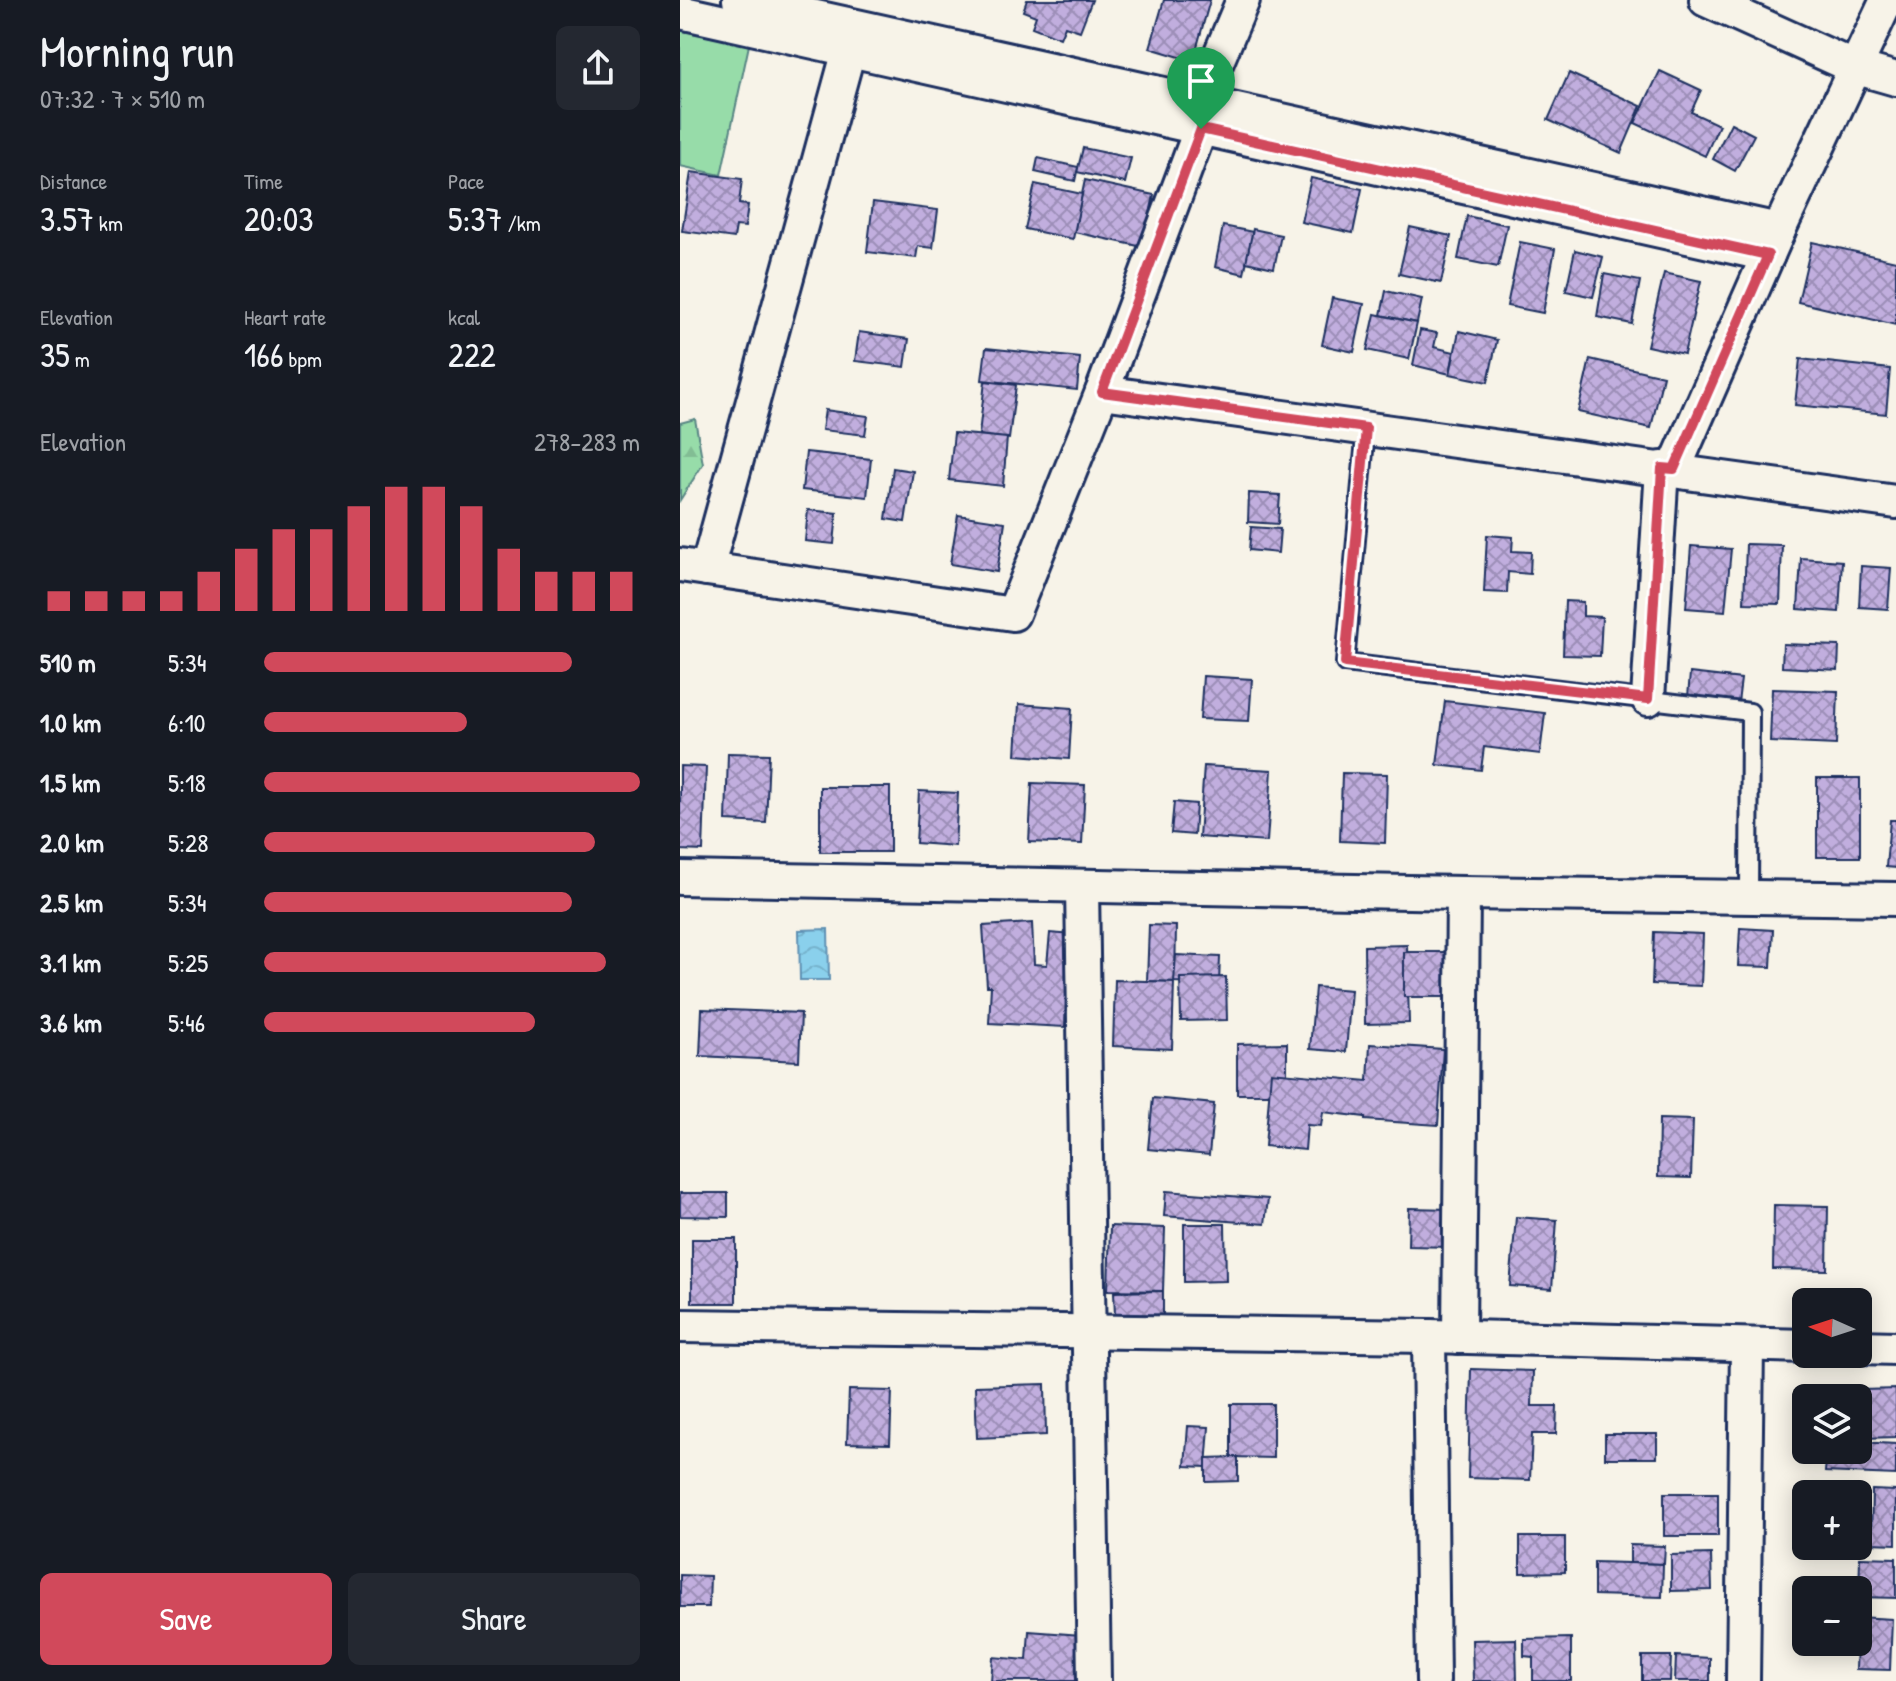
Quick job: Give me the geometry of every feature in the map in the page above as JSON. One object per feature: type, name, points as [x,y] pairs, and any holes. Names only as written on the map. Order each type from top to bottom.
[{"type":"street","points":[[739,0],[852,38]]},
{"type":"street","points":[[852,38],[693,567],[1013,614],[1102,392],[1208,109],[1211,76],[1243,0]]},
{"type":"street","points":[[1208,109],[1230,83],[1265,0]]},
{"type":"street","points":[[1706,0],[1854,67],[1896,79]]},
{"type":"street","points":[[1648,699],[1668,469],[1887,0]]},
{"type":"street","points":[[680,12],[852,38],[1208,109],[1773,243]]},
{"type":"street","points":[[1102,392],[1896,502]]},
{"type":"street","points":[[680,878],[1896,899]]},
{"type":"street","points":[[1082,887],[1094,1681]]},
{"type":"street","points":[[1433,1681],[1463,893]]},
{"type":"street","points":[[680,1326],[1444,1336],[1792,1346]]},
{"type":"street","points":[[1743,1681],[1747,1345]]},
{"type":"street","points":[[1872,1347],[1896,1348]]},
{"type":"lane","points":[[1366,428],[1345,663],[1750,712],[1749,896]]},
{"type":"green space","points":[[680,30],[749,45],[721,175],[680,166]]},
{"type":"green space","points":[[695,419],[703,464],[680,500],[680,423]]},
{"type":"water","points":[[828,929],[829,980],[800,980],[799,930]]},
{"type":"building","points":[[1027,0],[1092,0],[1080,31],[1065,26],[1060,38],[1032,27],[1036,16],[1023,11]]},
{"type":"building","points":[[1164,0],[1210,0],[1193,61],[1150,48]]},
{"type":"building","points":[[1660,71],[1701,90],[1691,112],[1719,125],[1705,156],[1635,123]]},
{"type":"building","points":[[1569,73],[1641,106],[1621,153],[1548,120]]},
{"type":"building","points":[[1731,123],[1754,135],[1735,171],[1713,159]]},
{"type":"building","points":[[1083,148],[1131,158],[1125,183],[1077,172]]},
{"type":"building","points":[[1038,158],[1078,167],[1075,181],[1035,172]]},
{"type":"building","points":[[691,172],[742,179],[739,204],[748,205],[745,227],[736,226],[734,238],[682,231]]},
{"type":"building","points":[[1311,178],[1362,189],[1353,233],[1301,222]]},
{"type":"building","points":[[1085,180],[1154,195],[1143,247],[1074,232]]},
{"type":"building","points":[[1035,184],[1082,194],[1073,239],[1025,229]]},
{"type":"building","points":[[873,202],[938,210],[933,248],[918,246],[916,258],[867,252]]},
{"type":"building","points":[[1467,216],[1507,225],[1498,267],[1458,259]]},
{"type":"building","points":[[1223,226],[1253,232],[1244,274],[1215,267]]},
{"type":"building","points":[[1410,227],[1451,236],[1441,283],[1399,274]]},
{"type":"building","points":[[1253,229],[1281,235],[1274,268],[1246,262]]},
{"type":"building","points":[[1520,242],[1555,249],[1543,313],[1507,306]]},
{"type":"building","points":[[1812,242],[1896,261],[1896,325],[1798,302]]},
{"type":"building","points":[[1575,250],[1603,257],[1593,297],[1566,291]]},
{"type":"building","points":[[1664,273],[1701,281],[1684,354],[1647,346]]},
{"type":"building","points":[[1604,274],[1640,281],[1632,324],[1597,317]]},
{"type":"building","points":[[1386,291],[1422,299],[1417,323],[1381,315]]},
{"type":"building","points":[[1332,298],[1364,304],[1354,352],[1322,345]]},
{"type":"building","points":[[1375,314],[1417,323],[1409,359],[1367,350]]},
{"type":"building","points":[[1420,330],[1437,333],[1434,347],[1454,352],[1450,374],[1413,365]]},
{"type":"building","points":[[1459,331],[1497,340],[1488,382],[1450,374]]},
{"type":"building","points":[[859,332],[909,339],[905,367],[855,361]]},
{"type":"building","points":[[986,348],[1080,358],[1077,390],[982,380]]},
{"type":"building","points":[[1590,359],[1663,376],[1651,428],[1578,412]]},
{"type":"building","points":[[1800,359],[1890,369],[1886,414],[1795,405]]},
{"type":"building","points":[[985,381],[1016,385],[1009,439],[979,435]]},
{"type":"building","points":[[825,410],[868,416],[865,435],[822,430]]},
{"type":"building","points":[[954,433],[1007,438],[1003,486],[949,480]]},
{"type":"building","points":[[806,452],[871,459],[867,497],[802,490]]},
{"type":"building","points":[[893,468],[913,471],[905,522],[886,519]]},
{"type":"building","points":[[1249,493],[1280,495],[1278,524],[1248,522]]},
{"type":"building","points":[[808,510],[837,513],[834,544],[805,541]]},
{"type":"building","points":[[958,515],[1005,522],[997,572],[950,564]]},
{"type":"building","points":[[1251,527],[1280,529],[1278,553],[1249,550]]},
{"type":"building","points":[[1487,535],[1513,537],[1512,551],[1531,552],[1530,574],[1508,572],[1507,593],[1484,592]]},
{"type":"building","points":[[1746,544],[1782,545],[1780,604],[1744,603]]},
{"type":"building","points":[[1691,546],[1731,549],[1725,611],[1686,608]]},
{"type":"building","points":[[1801,558],[1842,561],[1839,612],[1798,609]]},
{"type":"building","points":[[1861,566],[1891,568],[1888,609],[1859,607]]},
{"type":"building","points":[[1565,601],[1583,602],[1583,616],[1602,617],[1600,656],[1563,655]]},
{"type":"building","points":[[1783,644],[1839,646],[1838,670],[1782,667]]},
{"type":"building","points":[[1690,673],[1741,679],[1738,703],[1688,697]]},
{"type":"building","points":[[1203,676],[1252,679],[1249,721],[1200,719]]},
{"type":"building","points":[[1772,689],[1838,691],[1836,745],[1770,742]]},
{"type":"building","points":[[1445,701],[1545,713],[1540,754],[1484,747],[1481,770],[1437,765]]},
{"type":"building","points":[[1019,704],[1072,708],[1069,759],[1016,755]]},
{"type":"building","points":[[728,753],[769,754],[766,823],[726,821]]},
{"type":"building","points":[[680,766],[706,767],[703,851],[680,850]]},
{"type":"building","points":[[1204,766],[1272,770],[1267,842],[1199,837]]},
{"type":"building","points":[[1342,773],[1387,774],[1385,843],[1340,841]]},
{"type":"building","points":[[1817,778],[1860,778],[1860,857],[1817,857]]},
{"type":"building","points":[[1032,783],[1085,785],[1082,844],[1029,842]]},
{"type":"building","points":[[820,787],[890,787],[890,852],[820,852]]},
{"type":"building","points":[[919,791],[958,793],[955,846],[916,843]]},
{"type":"building","points":[[1174,802],[1196,804],[1194,835],[1171,833]]},
{"type":"building","points":[[1890,820],[1896,820],[1896,868],[1886,867]]},
{"type":"building","points":[[1032,923],[1034,964],[1047,965],[1050,933],[1085,936],[1081,997],[1066,995],[1065,1027],[989,1023],[991,986],[987,986],[983,926]]},
{"type":"building","points":[[1149,925],[1176,926],[1175,982],[1147,981]]},
{"type":"building","points":[[1740,928],[1773,930],[1771,967],[1738,966]]},
{"type":"building","points":[[1654,932],[1703,934],[1701,986],[1652,984]]},
{"type":"building","points":[[1407,945],[1409,1023],[1365,1024],[1364,946]]},
{"type":"building","points":[[1404,952],[1448,952],[1448,997],[1404,997]]},
{"type":"building","points":[[1176,955],[1220,957],[1219,984],[1174,982]]},
{"type":"building","points":[[1226,977],[1227,1020],[1181,1021],[1180,978]]},
{"type":"building","points":[[1115,980],[1174,982],[1172,1049],[1113,1046]]},
{"type":"building","points":[[1315,987],[1351,990],[1346,1052],[1310,1049]]},
{"type":"building","points":[[702,1009],[801,1013],[799,1061],[700,1056]]},
{"type":"building","points":[[1287,1043],[1287,1094],[1237,1094],[1237,1044]]},
{"type":"building","points":[[1370,1044],[1443,1049],[1438,1125],[1365,1120],[1365,1117],[1323,1112],[1321,1126],[1307,1125],[1305,1150],[1265,1146],[1271,1072],[1368,1081]]},
{"type":"building","points":[[1153,1098],[1214,1104],[1209,1155],[1148,1149]]},
{"type":"building","points":[[1659,1119],[1693,1120],[1691,1178],[1658,1177]]},
{"type":"building","points":[[1166,1191],[1268,1199],[1265,1224],[1164,1216]]},
{"type":"building","points":[[680,1193],[728,1193],[728,1217],[680,1216]]},
{"type":"building","points":[[1774,1205],[1828,1206],[1827,1270],[1773,1269]]},
{"type":"building","points":[[1409,1208],[1452,1209],[1451,1247],[1408,1246]]},
{"type":"building","points":[[1516,1217],[1557,1220],[1552,1289],[1510,1286]]},
{"type":"building","points":[[1184,1224],[1225,1224],[1226,1281],[1184,1282]]},
{"type":"building","points":[[1110,1226],[1165,1228],[1163,1291],[1108,1290]]},
{"type":"building","points":[[692,1239],[736,1239],[736,1303],[692,1303]]},
{"type":"building","points":[[1163,1291],[1163,1316],[1115,1316],[1114,1292]]},
{"type":"building","points":[[1471,1369],[1533,1371],[1532,1406],[1557,1406],[1556,1434],[1532,1434],[1530,1480],[1468,1478]]},
{"type":"building","points":[[1045,1384],[1046,1435],[977,1438],[975,1386]]},
{"type":"building","points":[[1896,1389],[1896,1437],[1872,1438],[1872,1390]]},
{"type":"building","points":[[849,1390],[892,1391],[890,1444],[847,1443]]},
{"type":"building","points":[[1231,1404],[1273,1404],[1273,1458],[1231,1457]]},
{"type":"building","points":[[1188,1426],[1209,1427],[1206,1467],[1185,1466]]},
{"type":"building","points":[[1605,1434],[1657,1434],[1657,1458],[1605,1458]]},
{"type":"building","points":[[1872,1443],[1896,1444],[1896,1475],[1825,1472],[1826,1464],[1872,1464]]},
{"type":"building","points":[[1238,1457],[1238,1481],[1206,1482],[1206,1458]]},
{"type":"building","points":[[1872,1490],[1896,1491],[1896,1544],[1872,1543]]},
{"type":"building","points":[[1664,1493],[1718,1493],[1718,1536],[1664,1536]]},
{"type":"building","points":[[1520,1537],[1565,1537],[1565,1572],[1520,1573]]},
{"type":"building","points":[[1630,1545],[1665,1546],[1664,1564],[1630,1563]]},
{"type":"building","points":[[1711,1554],[1712,1590],[1671,1591],[1671,1555]]},
{"type":"building","points":[[1896,1558],[1896,1598],[1872,1597],[1872,1576],[1860,1576],[1860,1560]]},
{"type":"building","points":[[1594,1562],[1663,1564],[1662,1597],[1594,1595]]},
{"type":"building","points":[[680,1575],[710,1576],[709,1607],[680,1607]]},
{"type":"building","points":[[1872,1618],[1892,1619],[1890,1670],[1856,1669],[1856,1656],[1872,1656]]},
{"type":"building","points":[[1029,1631],[1081,1635],[1082,1681],[991,1681],[993,1657],[1027,1660]]},
{"type":"building","points":[[1571,1638],[1571,1681],[1533,1681],[1533,1657],[1524,1656],[1524,1639]]},
{"type":"building","points":[[1516,1639],[1517,1681],[1473,1681],[1472,1640]]},
{"type":"building","points":[[1642,1656],[1671,1656],[1670,1681],[1642,1681]]},
{"type":"building","points":[[1676,1656],[1710,1658],[1710,1681],[1675,1681]]},
{"type":"route","points":[[1201,129],[1768,255],[1674,469],[1662,468],[1648,699],[1345,663],[1366,428],[1102,392],[1201,129]]}]
